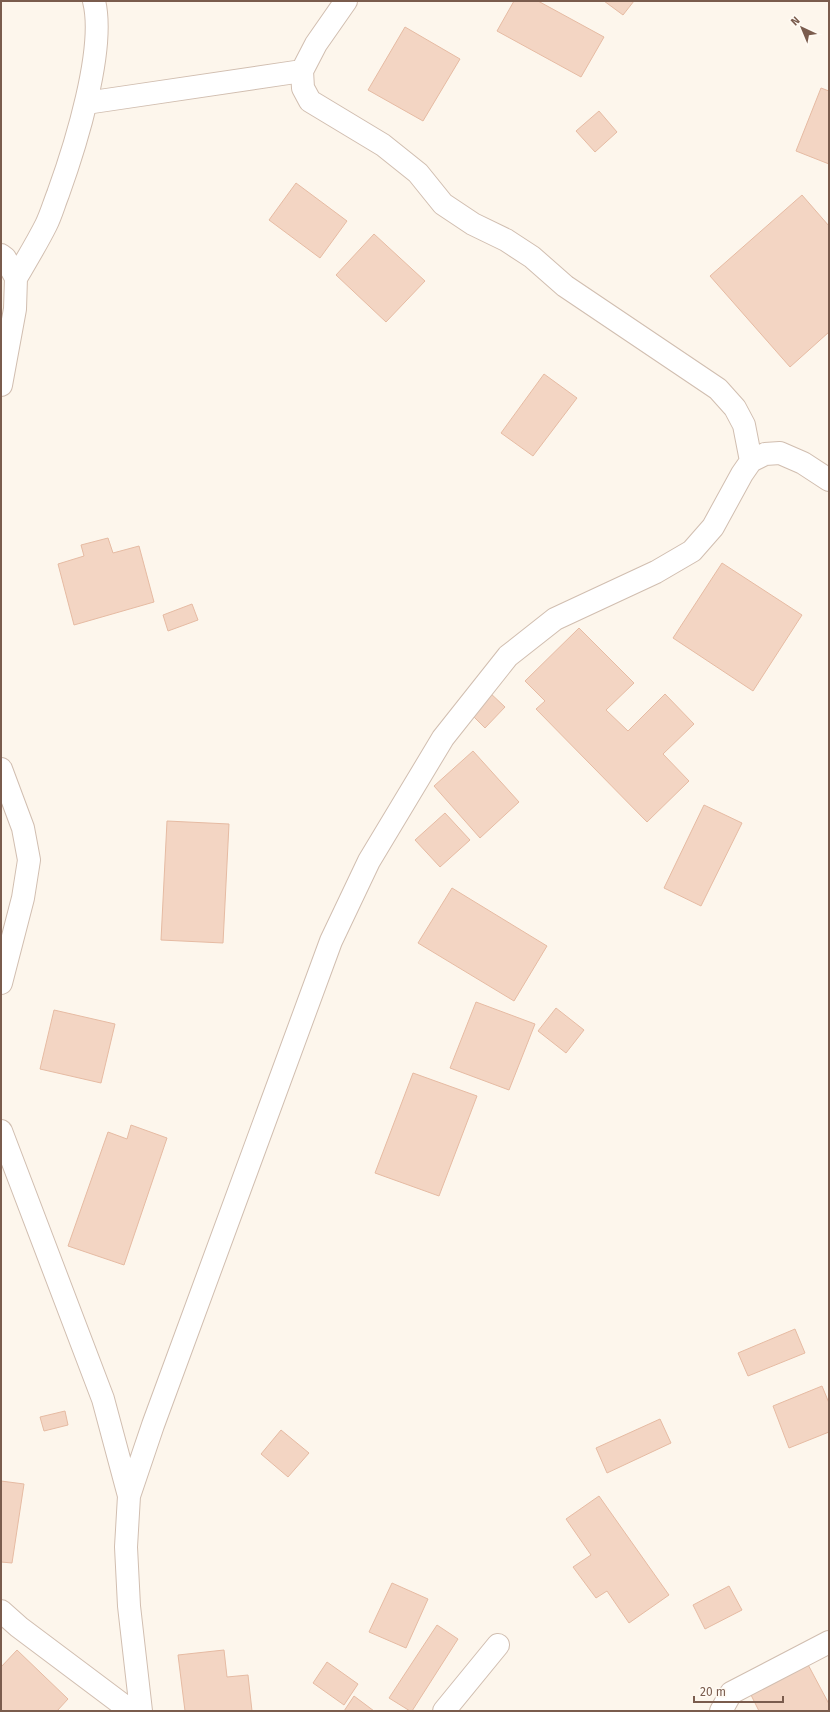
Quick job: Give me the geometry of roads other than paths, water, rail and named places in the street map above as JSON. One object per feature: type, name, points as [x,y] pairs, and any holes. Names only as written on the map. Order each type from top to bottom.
[{"type":"street","points":[[1,385],[15,309],[16,278],[46,224],[69,165],[86,103],[96,46],[96,10],[94,1]]},
{"type":"street","points":[[346,1],[316,44],[302,72],[303,88],[310,101],[383,146],[418,173],[444,204],[473,224],[506,240],[532,257],[565,286],[718,389],[735,408],[744,425],[751,461]]},
{"type":"street","points":[[86,103],[302,72]]},
{"type":"street","points":[[1,255],[5,258],[16,278]]},
{"type":"street","points":[[141,1711],[130,1606],[126,1548],[129,1496],[153,1425],[331,941],[369,861],[443,738],[508,656],[555,619],[656,572],[692,551],[713,527],[742,474],[751,461],[765,454],[780,453],[803,463],[829,480]]},
{"type":"street","points":[[1,768],[23,828],[29,860],[23,898],[1,983]]},
{"type":"street","points":[[1,1131],[103,1399],[129,1496]]},
{"type":"street","points":[[1,1611],[19,1627],[131,1711]]},
{"type":"street","points":[[721,1711],[731,1693],[829,1642]]},
{"type":"street","points":[[444,1711],[498,1645]]}]
